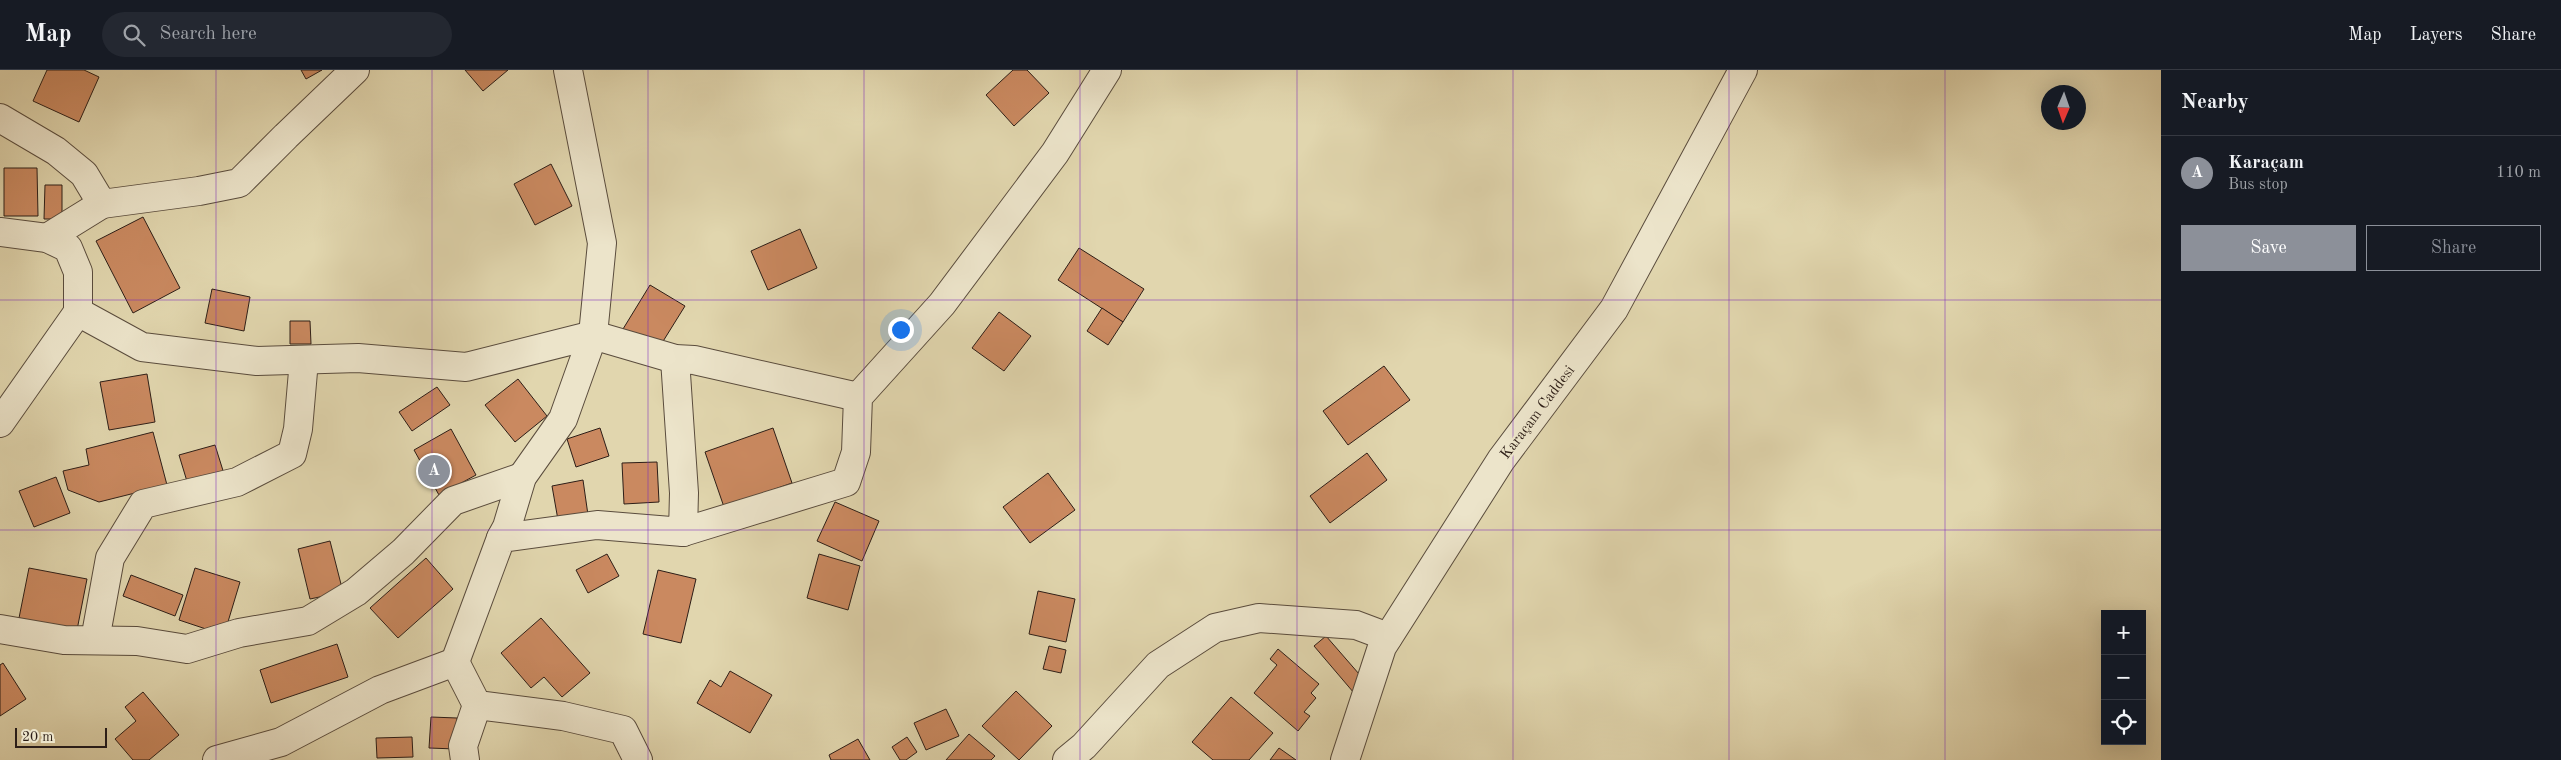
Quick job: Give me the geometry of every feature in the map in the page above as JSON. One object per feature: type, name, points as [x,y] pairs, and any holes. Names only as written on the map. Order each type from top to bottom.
[{"type":"street","points":[[47,238],[102,204],[240,183],[355,70]]},
{"type":"street","points":[[465,760],[463,746],[477,705],[455,662],[501,538],[507,527],[522,477],[563,419],[593,335],[602,243],[568,70]]},
{"type":"street","points":[[501,538],[597,526],[683,532],[846,482],[856,452],[858,397],[948,296],[1055,153],[1107,70]]},
{"type":"street","name":"Karaçam Caddesi","points":[[1345,760],[1382,648],[1388,637],[1501,460],[1614,310],[1743,70]]},
{"type":"street","points":[[0,118],[56,151],[84,174],[102,204]]},
{"type":"street","points":[[0,232],[47,238],[68,248],[78,272],[78,312],[0,423]]},
{"type":"street","points":[[78,312],[142,346],[257,361],[358,358],[466,367],[593,335],[674,360],[694,360],[858,397]]},
{"type":"street","points":[[95,640],[110,558],[144,504],[237,482],[292,454],[298,429],[304,360]]},
{"type":"street","points":[[674,360],[684,493],[683,532]]},
{"type":"street","points":[[0,629],[64,640],[138,641],[187,649],[239,633],[308,621],[356,592],[403,552],[453,501],[522,477]]},
{"type":"street","points":[[1067,760],[1084,746],[1158,665],[1215,628],[1259,618],[1356,626],[1388,637]]},
{"type":"street","points":[[217,760],[281,742],[380,690],[455,662]]},
{"type":"street","points":[[477,705],[563,716],[623,730],[638,760]]},
{"type":"building","points":[[47,70],[84,70],[99,77],[79,122],[33,101]]},
{"type":"building","points":[[301,70],[322,70],[306,79]]},
{"type":"building","points":[[465,70],[508,70],[483,91]]},
{"type":"building","points":[[1013,70],[1027,70],[1049,93],[1014,126],[986,95]]},
{"type":"building","points":[[551,164],[572,206],[535,225],[514,184]]},
{"type":"building","points":[[4,168],[37,168],[38,216],[4,216]]},
{"type":"building","points":[[45,185],[62,185],[62,219],[44,219]]},
{"type":"building","points":[[143,217],[180,288],[133,313],[96,241]]},
{"type":"building","points":[[800,229],[817,268],[768,290],[751,251]]},
{"type":"building","points":[[1079,248],[1144,289],[1123,322],[1058,280]]},
{"type":"building","points":[[650,285],[685,306],[657,351],[623,329]]},
{"type":"building","points":[[212,289],[250,297],[244,331],[205,323]]},
{"type":"building","points":[[1102,308],[1123,322],[1108,345],[1087,331]]},
{"type":"building","points":[[999,312],[1031,336],[1004,371],[972,348]]},
{"type":"building","points":[[290,321],[310,321],[311,344],[290,344]]},
{"type":"building","points":[[1384,366],[1410,400],[1348,445],[1323,411]]},
{"type":"building","points":[[147,374],[155,422],[109,430],[100,382]]},
{"type":"building","points":[[518,379],[547,416],[515,442],[485,405]]},
{"type":"building","points":[[437,387],[450,405],[412,431],[399,412]]},
{"type":"building","points":[[600,428],[609,456],[576,467],[567,439]]},
{"type":"building","points":[[773,428],[792,483],[724,507],[705,452]]},
{"type":"building","points":[[451,429],[476,475],[439,495],[414,450]]},
{"type":"building","points":[[153,432],[167,485],[99,502],[68,490],[63,471],[89,465],[86,449]]},
{"type":"building","points":[[215,445],[225,477],[189,488],[179,455]]},
{"type":"building","points":[[1367,453],[1387,480],[1330,523],[1310,496]]},
{"type":"building","points":[[657,462],[659,502],[624,504],[622,463]]},
{"type":"building","points":[[1048,473],[1075,510],[1030,543],[1003,507]]},
{"type":"building","points":[[56,477],[70,513],[34,527],[19,491]]},
{"type":"building","points":[[583,480],[588,515],[558,520],[552,486]]},
{"type":"building","points":[[835,502],[879,521],[862,561],[817,541]]},
{"type":"building","points":[[330,541],[343,592],[310,599],[298,549]]},
{"type":"building","points":[[607,554],[619,576],[588,593],[576,570]]},
{"type":"building","points":[[819,554],[860,566],[848,610],[807,598]]},
{"type":"building","points":[[426,558],[453,589],[398,638],[370,608]]},
{"type":"building","points":[[29,568],[87,579],[77,630],[19,618]]},
{"type":"building","points":[[195,568],[240,582],[224,635],[179,620]]},
{"type":"building","points":[[658,570],[696,579],[681,643],[643,634]]},
{"type":"building","points":[[131,575],[183,595],[175,616],[123,596]]},
{"type":"building","points":[[1038,591],[1075,599],[1066,642],[1029,634]]},
{"type":"building","points":[[541,618],[590,673],[562,697],[544,677],[531,688],[501,653]]},
{"type":"building","points":[[1326,636],[1366,682],[1354,693],[1314,646]]},
{"type":"building","points":[[337,644],[348,677],[271,703],[260,670]]},
{"type":"building","points":[[1049,646],[1066,650],[1061,673],[1043,669]]},
{"type":"building","points":[[1278,649],[1319,684],[1311,693],[1316,698],[1304,712],[1310,716],[1298,731],[1254,693],[1277,665],[1270,659]]},
{"type":"building","points":[[3,663],[26,699],[0,716],[0,665]]},
{"type":"building","points":[[730,671],[772,695],[750,733],[697,703],[710,680],[721,687]]},
{"type":"building","points":[[1016,691],[1052,726],[1019,760],[982,726]]},
{"type":"building","points":[[143,692],[179,735],[149,760],[133,760],[115,739],[136,721],[125,707]]},
{"type":"building","points":[[1231,697],[1273,733],[1249,760],[1213,760],[1192,742]]},
{"type":"building","points":[[946,709],[959,736],[926,750],[914,723]]},
{"type":"building","points":[[431,717],[457,718],[456,749],[429,748]]},
{"type":"building","points":[[969,734],[995,756],[991,760],[946,760]]},
{"type":"building","points":[[412,737],[413,757],[377,758],[376,738]]},
{"type":"building","points":[[907,737],[917,752],[906,760],[900,760],[892,747]]},
{"type":"building","points":[[858,739],[870,760],[831,760],[829,755]]},
{"type":"building","points":[[1279,748],[1296,760],[1270,760]]},
{"type":"place","name":"Karaçam","points":[[434,471]]}]
